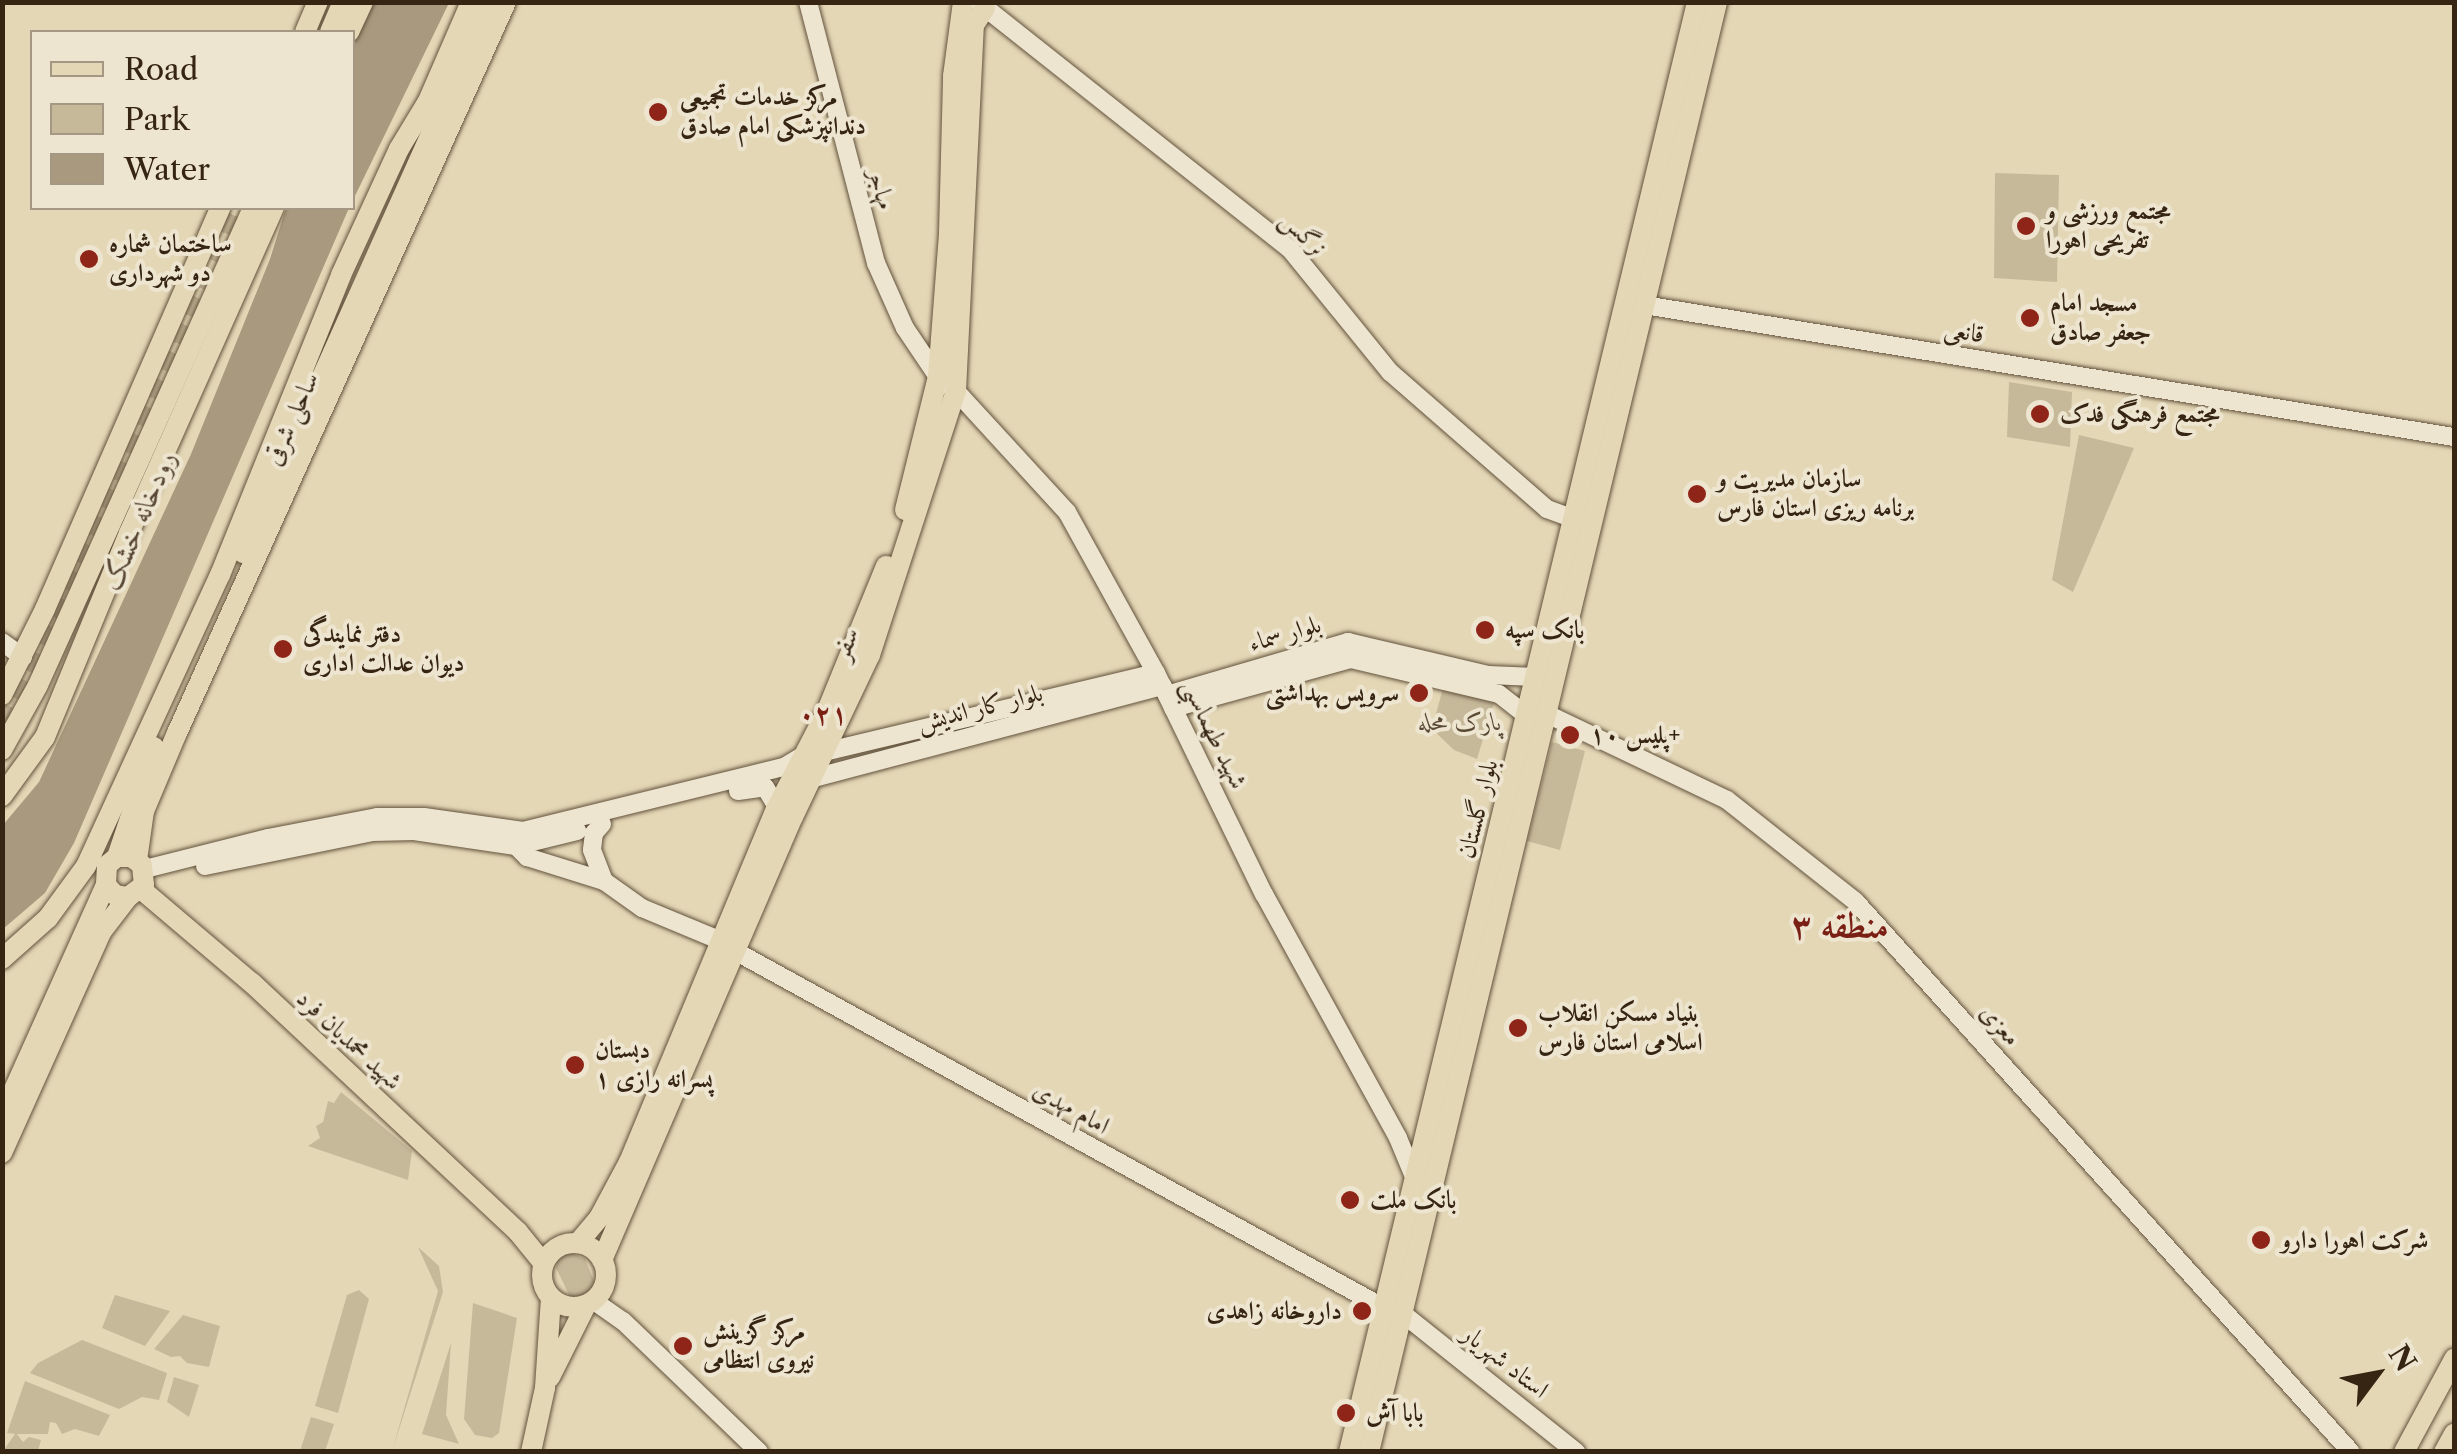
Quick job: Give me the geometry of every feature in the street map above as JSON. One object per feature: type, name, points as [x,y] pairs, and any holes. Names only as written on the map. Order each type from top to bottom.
[{"type":"main road","points":[[297,30],[309,2]]},
{"type":"main road","points":[[306,30],[318,2]]},
{"type":"main road","points":[[316,30],[328,2]]},
{"type":"main road","points":[[331,30],[343,2]]},
{"type":"main road","points":[[350,30],[363,2]]},
{"type":"main road","points":[[2,958],[48,918],[86,866],[220,575],[340,275],[400,150],[428,102],[471,2]]},
{"type":"main road","name":"ساحلی شرقی","points":[[136,875],[150,758],[490,2]]},
{"type":"main road","name":"ساحلی شرقی","points":[[2,1152],[96,945],[136,875],[144,811],[177,733],[506,2]]},
{"type":"main road","name":"بلوار گلستان","points":[[1359,1448],[1537,715],[1644,305],[1697,2]]},
{"type":"main road","name":"بلوار گلستان","points":[[1537,715],[1536,677],[1574,519],[1681,107],[1717,2]]},
{"type":"main road","name":"سفر","points":[[602,1260],[727,946],[777,806],[852,656],[899,532],[938,377],[972,11]]},
{"type":"main road","name":"سفر","points":[[578,1243],[599,1218],[629,1162],[727,946],[870,656],[956,391],[972,11]]},
{"type":"main road","points":[[305,416],[326,333],[418,140],[428,102]]},
{"type":"main road","points":[[2,695],[24,657],[219,210]]},
{"type":"main road","points":[[2,750],[38,685],[252,210]]},
{"type":"main road","points":[[2,796],[45,737],[128,533],[273,210]]},
{"type":"main road","points":[[122,499],[142,477],[232,287],[257,252]]},
{"type":"main road","name":"بلوار گلستان","points":[[1393,1311],[1430,1115],[1518,793]]},
{"type":"main road","points":[[2,1116],[106,885],[107,866],[136,875]]},
{"type":"main road","name":"شهید محمدیان فرد","points":[[106,885],[115,895],[136,875],[518,1232],[550,1256]]},
{"type":"main road","points":[[544,1388],[606,1278],[602,1260],[592,1248],[578,1243],[550,1256],[542,1282],[551,1298],[564,1306],[590,1303]]},
{"type":"main road","points":[[531,1452],[544,1388],[551,1298]]},
{"type":"main road","points":[[2404,1452],[2454,1359]]},
{"type":"main road","points":[[2444,1452],[2454,1434]]},
{"type":"street","name":"مهاجر","points":[[808,2],[876,263],[905,328],[938,377],[956,391]]},
{"type":"street","name":"نرگس","points":[[972,11],[1290,250],[1390,372],[1547,509],[1574,519]]},
{"type":"street","name":"قانعی","points":[[1644,305],[2454,437]]},
{"type":"street","name":"شهید طهماسبی","points":[[956,391],[1067,512],[1164,691],[1264,894],[1390,1125],[1415,1179]]},
{"type":"street","points":[[2,642],[24,657]]},
{"type":"street","name":"بلوار سماء","points":[[1164,691],[1348,642],[1486,683],[1536,677]]},
{"type":"street","name":"بلوار سماء","points":[[1486,683],[1537,715]]},
{"type":"street","name":"بلوار کار اندیش","points":[[824,752],[1164,691]]},
{"type":"street","name":"بلوار کار اندیش","points":[[810,779],[1164,691]]},
{"type":"street","name":"معزی","points":[[1537,715],[1727,800],[1855,901],[2351,1452]]},
{"type":"street","points":[[136,875],[268,838],[377,817],[424,817],[523,831],[784,767],[802,756]]},
{"type":"street","points":[[136,875],[372,832],[414,831],[516,846],[756,786],[770,790],[777,806]]},
{"type":"street","points":[[602,824],[594,833],[592,850],[604,881]]},
{"type":"street","name":"امام مهدی","points":[[516,846],[527,857],[604,881],[642,908],[727,946],[1393,1311]]},
{"type":"street","points":[[1390,1125],[1402,1126],[1430,1115]]},
{"type":"street","points":[[590,1303],[623,1321],[758,1452]]},
{"type":"street","name":"استاد شهریار","points":[[1393,1311],[1576,1452]]},
{"type":"green space","name":"مجتمع ورزشی و تفریحی اهورا","points":[[1995,173],[2059,175],[2057,282],[1994,278]]},
{"type":"green space","name":"مجتمع فرهنگی فدک","points":[[2009,382],[2072,392],[2070,447],[2007,437]]},
{"type":"green space","points":[[2079,435],[2134,448],[2073,592],[2052,580]]},
{"type":"green space","name":"پارک محله","points":[[1443,688],[1494,703],[1477,759],[1454,750],[1432,729]]},
{"type":"green space","points":[[1552,742],[1585,751],[1560,850],[1527,841]]},
{"type":"green space","points":[[341,1092],[412,1151],[408,1180],[308,1146],[320,1138],[316,1126],[323,1122],[328,1101],[334,1103]]},
{"type":"green space","points":[[418,1247],[439,1266],[443,1292],[392,1451],[438,1291]]},
{"type":"green space","points":[[569,1252],[585,1259],[594,1281],[589,1295],[572,1301],[556,1268],[558,1257]]},
{"type":"green space","points":[[359,1290],[369,1299],[338,1413],[315,1406],[347,1295]]},
{"type":"green space","points":[[115,1295],[170,1311],[145,1346],[102,1328]]},
{"type":"green space","points":[[473,1303],[517,1318],[499,1433],[492,1438],[475,1435],[464,1419]]},
{"type":"green space","points":[[183,1315],[220,1326],[209,1367],[187,1363],[180,1356],[171,1357],[154,1349]]},
{"type":"green space","points":[[82,1340],[167,1373],[159,1400],[142,1397],[119,1409],[30,1373],[38,1363]]},
{"type":"green space","points":[[451,1343],[446,1415],[459,1444],[422,1434]]},
{"type":"green space","points":[[174,1377],[199,1385],[189,1417],[167,1402]]},
{"type":"green space","points":[[25,1381],[110,1415],[99,1436],[75,1429],[62,1434],[56,1423],[50,1422],[48,1434],[17,1434],[23,1442],[29,1437],[41,1440],[38,1451],[3,1451],[15,1434],[7,1433]]},
{"type":"green space","points":[[311,1417],[334,1424],[325,1451],[300,1451]]},
{"type":"water","points":[[370,3],[449,3],[355,196],[355,34]]},
{"type":"water","points":[[285,210],[348,210],[74,843],[45,893],[3,929],[3,825],[39,782],[191,454],[270,259]]},
{"type":"tunnel","points":[[2,725],[238,210]]},
{"type":"place","name":"مرکز خدمات تجمیعی دندانپزشکی امام صادق","points":[[658,112]]},
{"type":"place","name":"مجتمع ورزشی و تفریحی اهورا","points":[[2026,226]]},
{"type":"place","name":"ساختمان شماره دو شهرداری","points":[[89,259]]},
{"type":"place","name":"مسجد امام جعفر صادق","points":[[2030,318]]},
{"type":"place","name":"مجتمع فرهنگی فدک","points":[[2040,414]]},
{"type":"place","name":"سازمان مدیریت و برنامه ریزی استان فارس","points":[[1697,494]]},
{"type":"place","name":"بانک سپه","points":[[1485,630]]},
{"type":"place","name":"دفتر نمایندگی دیوان عدالت اداری","points":[[283,649]]},
{"type":"place","name":"سرویس بهداشتی","points":[[1419,693]]},
{"type":"place","name":"پلیس ۱۰+","points":[[1570,735]]},
{"type":"place","name":"بنیاد مسکن انقلاب اسلامی استان فارس","points":[[1518,1028]]},
{"type":"place","name":"دبستان پسرانه رازی ۱","points":[[575,1065]]},
{"type":"place","name":"بانک ملت","points":[[1350,1200]]},
{"type":"place","name":"شرکت اهورا دارو","points":[[2261,1240]]},
{"type":"place","name":"داروخانه زاهدی","points":[[1362,1311]]},
{"type":"place","name":"مرکز گزینش نیروی انتظامی","points":[[683,1346]]},
{"type":"place","name":"بابا آش","points":[[1346,1413]]},
{"type":"district","name":"۰۲۱","points":[[823,713]]},
{"type":"district","name":"منطقه ۳","points":[[1840,925]]},
{"type":"water label","name":"رودخانه خشک","points":[[138,520]]}]
